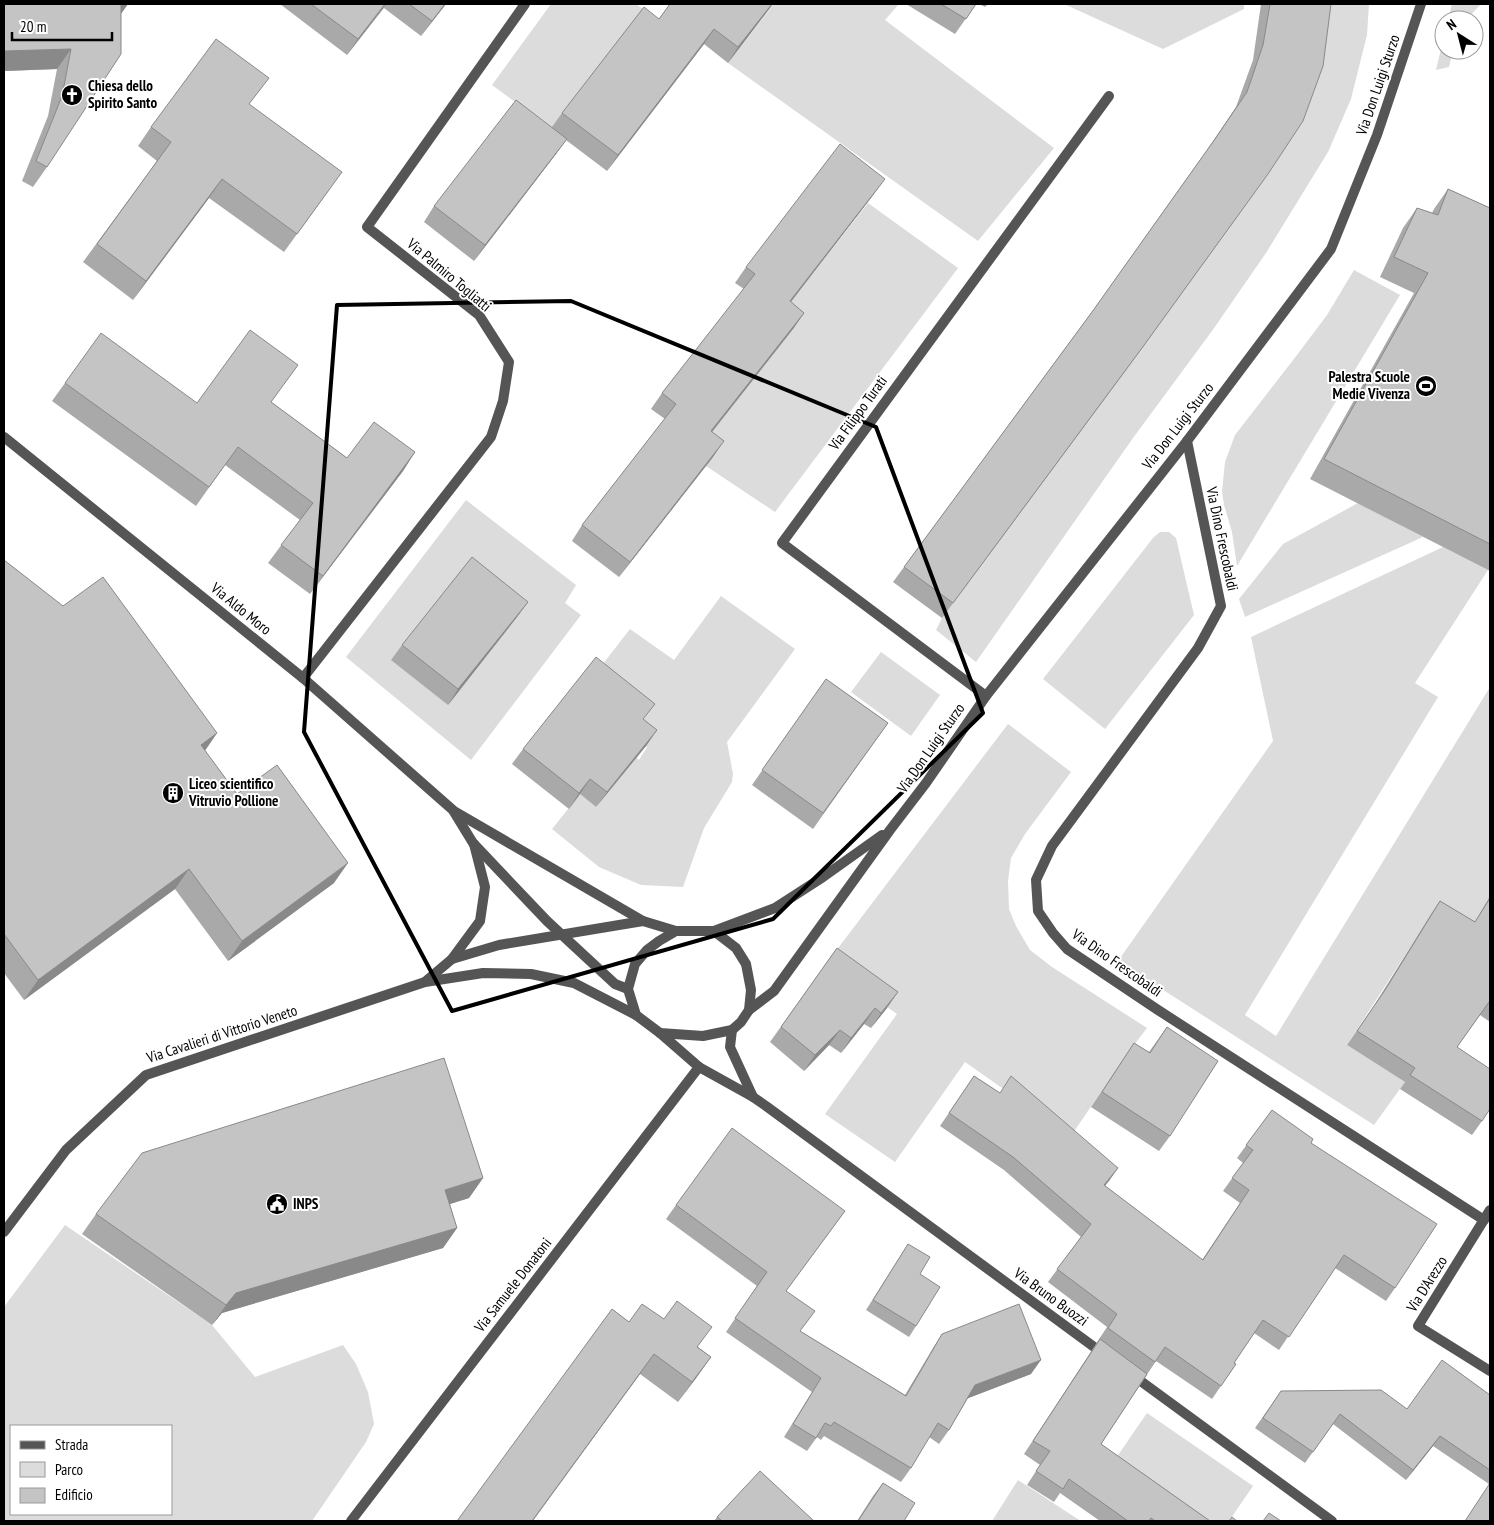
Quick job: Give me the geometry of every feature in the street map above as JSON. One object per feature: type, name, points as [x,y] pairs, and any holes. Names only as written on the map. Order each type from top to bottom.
[{"type":"street","name":"Via Palmiro Togliatti","points":[[303,678],[491,437],[503,401],[509,362],[479,315],[366,228],[525,4]]},
{"type":"street","name":"Via Don Luigi Sturzo","points":[[749,1010],[774,991],[926,783],[986,696],[1187,440],[1331,249],[1377,135],[1420,4]]},
{"type":"street","name":"Via Filippo Turati","points":[[986,696],[782,543],[1109,96]]},
{"type":"street","name":"Via Aldo Moro","points":[[4,437],[303,678],[454,811]]},
{"type":"street","name":"Via Dino Frescobaldi","points":[[1187,440],[1221,606],[1198,648],[1052,846],[1036,880],[1038,911],[1067,949],[1158,1010],[1484,1220]]},
{"type":"street","points":[[454,811],[473,843],[547,921],[615,984],[628,989]]},
{"type":"street","points":[[425,982],[483,972],[531,974],[574,983],[636,1015],[660,1032],[703,1036],[732,1030],[741,1022],[749,1010],[751,990],[746,964],[736,948],[714,931],[676,931],[643,921],[454,811]]},
{"type":"street","name":"Via Don Luigi Sturzo","points":[[714,931],[774,908],[823,877],[890,830]]},
{"type":"street","points":[[425,982],[452,959],[480,921],[485,887],[473,843]]},
{"type":"street","points":[[452,959],[499,944],[643,921]]},
{"type":"street","points":[[636,1015],[628,989],[635,964],[647,950],[676,931]]},
{"type":"street","name":"Via Cavalieri di Vittorio Veneto","points":[[4,1232],[66,1150],[146,1075],[425,982]]},
{"type":"street","name":"Via Bruno Buozzi","points":[[732,1030],[730,1047],[753,1097]]},
{"type":"street","name":"Via Bruno Buozzi","points":[[660,1032],[699,1067],[753,1097],[1110,1358]]},
{"type":"street","name":"Via Samuele Donatoni","points":[[350,1521],[699,1067]]},
{"type":"street","name":"Via D'Arezzo","points":[[1490,1210],[1418,1326],[1490,1371]]},
{"type":"street","points":[[1126,1370],[1332,1521]]},
{"type":"highlighted area","points":[[571,301],[876,427],[983,713],[773,919],[452,1011],[304,732],[337,305]]},
{"type":"green space","points":[[551,4],[636,4],[658,20],[552,129],[492,85]]},
{"type":"green space","points":[[774,4],[899,4],[885,20],[1054,148],[978,241],[728,63]]},
{"type":"green space","points":[[1064,4],[1244,4],[1244,9],[1163,49]]},
{"type":"green space","points":[[1322,4],[1369,4],[1367,35],[1351,99],[1328,152],[1266,253],[976,662],[936,630],[942,618],[1131,363],[1257,189],[1292,136]]},
{"type":"green space","points":[[1452,4],[1481,4],[1475,10],[1450,10]]},
{"type":"green space","points":[[1438,60],[1451,60],[1449,67],[1436,70]]},
{"type":"green space","points":[[868,203],[958,268],[775,512],[706,466],[700,447],[793,329],[779,317]]},
{"type":"green space","points":[[1354,270],[1400,295],[1237,566],[1232,532],[1222,491],[1225,462],[1235,435],[1327,315]]},
{"type":"green space","points":[[466,500],[576,585],[565,603],[581,615],[471,760],[346,657]]},
{"type":"green space","points":[[1358,503],[1423,537],[1245,617],[1239,599],[1283,544]]},
{"type":"green space","points":[[1160,532],[1169,532],[1176,538],[1194,615],[1105,729],[1043,679],[1153,538]]},
{"type":"green space","points":[[1443,547],[1488,570],[1415,683],[1438,697],[1245,1015],[1276,1036],[1490,687],[1490,896],[1471,939],[1431,915],[1347,1045],[1405,1082],[1374,1125],[1118,961],[1273,741],[1251,637]]},
{"type":"green space","points":[[721,596],[795,649],[727,742],[733,774],[732,782],[704,828],[683,887],[641,885],[599,867],[552,829],[580,794],[596,807],[605,796],[623,747],[639,760],[647,747],[632,734],[644,719],[592,678],[630,629],[674,660]]},
{"type":"green space","points":[[881,652],[940,695],[911,736],[851,692]]},
{"type":"green space","points":[[1008,724],[1071,772],[1025,834],[1011,858],[1008,881],[1009,909],[1016,926],[1030,950],[1052,967],[1147,1028],[1124,1058],[1073,1133],[1012,1095],[965,1062],[895,1162],[825,1114],[897,1014],[826,964]]},
{"type":"green space","points":[[65,1225],[212,1325],[255,1377],[343,1345],[356,1364],[368,1392],[374,1424],[366,1442],[312,1521],[4,1521],[4,1307]]},
{"type":"green space","points":[[1147,1413],[1253,1486],[1229,1521],[1193,1521],[1112,1464]]},
{"type":"green space","points":[[1018,1480],[1073,1516],[1081,1521],[992,1521]]},
{"type":"building","name":"Chiesa dello Spirito Santo","points":[[4,4],[121,4],[121,54],[47,167],[36,161],[62,96],[71,49],[4,51]]},
{"type":"building","points":[[311,4],[385,4],[358,39]]},
{"type":"building","points":[[409,4],[445,4],[432,21]]},
{"type":"building","points":[[670,4],[772,4],[738,47],[714,29],[618,155],[562,113],[644,7],[659,19]]},
{"type":"building","points":[[941,4],[976,4],[966,19]]},
{"type":"building","points":[[1270,4],[1331,4],[1323,66],[1303,121],[1268,174],[1142,348],[953,603],[904,567],[1092,312],[1247,92],[1263,45]]},
{"type":"building","points":[[216,39],[269,78],[249,104],[342,172],[297,234],[222,179],[146,281],[97,244],[171,142],[151,127]]},
{"type":"building","points":[[516,100],[567,139],[485,245],[434,206]]},
{"type":"building","points":[[840,144],[885,179],[790,301],[804,313],[711,431],[724,441],[630,562],[582,525],[676,404],[662,393],[755,274],[746,267]]},
{"type":"building","name":"Palestra Scuole Medie Vivenza","points":[[1448,189],[1490,208],[1490,544],[1324,459],[1428,273],[1394,257],[1417,208],[1438,215]]},
{"type":"building","points":[[250,330],[298,365],[271,402],[347,458],[374,422],[415,452],[323,576],[281,545],[313,503],[238,447],[209,487],[65,383],[101,333],[197,403]]},
{"type":"building","points":[[472,557],[528,602],[458,689],[402,645]]},
{"type":"building","points":[[4,560],[63,606],[103,577],[217,733],[201,745],[237,794],[277,765],[348,863],[242,941],[189,869],[38,980],[4,934]]},
{"type":"building","points":[[596,657],[655,704],[643,719],[657,730],[607,792],[590,779],[579,793],[523,749]]},
{"type":"building","points":[[826,679],[888,723],[823,813],[762,770]]},
{"type":"building","points":[[1490,898],[1490,1002],[1457,1047],[1490,1069],[1490,1109],[1482,1121],[1410,1075],[1415,1068],[1357,1031],[1385,990],[1440,901],[1475,922]]},
{"type":"building","points":[[837,948],[898,992],[881,1013],[875,1008],[851,1038],[840,1030],[815,1055],[781,1027]]},
{"type":"building","points":[[1167,1027],[1218,1061],[1170,1136],[1102,1092],[1134,1043],[1150,1053]]},
{"type":"building","name":"INPS","points":[[444,1058],[483,1178],[445,1190],[457,1228],[236,1293],[226,1305],[96,1214],[142,1153]]},
{"type":"building","points":[[974,1076],[1000,1093],[1011,1076],[1118,1168],[1104,1185],[1203,1260],[1249,1190],[1232,1178],[1253,1150],[1246,1145],[1272,1110],[1313,1139],[1311,1143],[1437,1224],[1395,1288],[1344,1255],[1289,1337],[1263,1320],[1221,1386],[1165,1347],[1155,1362],[1108,1328],[1117,1314],[1057,1269],[1091,1224],[1013,1157],[949,1113]]},
{"type":"building","points":[[732,1128],[845,1211],[786,1291],[815,1311],[800,1331],[906,1396],[942,1334],[1019,1304],[1041,1360],[975,1385],[949,1430],[938,1423],[911,1468],[834,1422],[831,1426],[825,1423],[816,1438],[793,1424],[821,1378],[735,1318],[767,1272],[676,1205]]},
{"type":"building","points":[[908,1244],[930,1257],[920,1274],[940,1287],[916,1326],[873,1300]]},
{"type":"building","points":[[677,1301],[712,1327],[697,1347],[711,1357],[692,1382],[654,1354],[532,1521],[457,1521],[612,1309],[629,1322],[642,1304],[664,1319]]},
{"type":"building","points":[[1100,1339],[1147,1374],[1101,1444],[1210,1521],[1155,1521],[1151,1518],[1149,1521],[1128,1521],[1069,1479],[1063,1489],[1036,1471],[1050,1451],[1033,1441]]},
{"type":"building","points":[[1442,1360],[1490,1395],[1490,1470],[1440,1436],[1413,1470],[1340,1414],[1313,1452],[1263,1418],[1281,1391],[1381,1390],[1407,1409]]},
{"type":"building","points":[[760,1471],[814,1521],[722,1521],[717,1517]]},
{"type":"building","points":[[883,1483],[915,1503],[904,1521],[858,1521]]},
{"type":"building","points":[[1490,1483],[1490,1521],[1465,1521]]},
{"type":"building","points":[[1269,1513],[1281,1521],[1263,1521]]},
{"type":"building","points":[[1232,1517],[1237,1521],[1229,1521]]},
{"type":"place","name":"Chiesa dello Spirito Santo","points":[[72,95]]},
{"type":"place","name":"Palestra Scuole Medie Vivenza","points":[[1426,386]]},
{"type":"place","name":"Liceo scientifico Vitruvio Pollione","points":[[173,793]]},
{"type":"place","name":"INPS","points":[[277,1204]]}]
